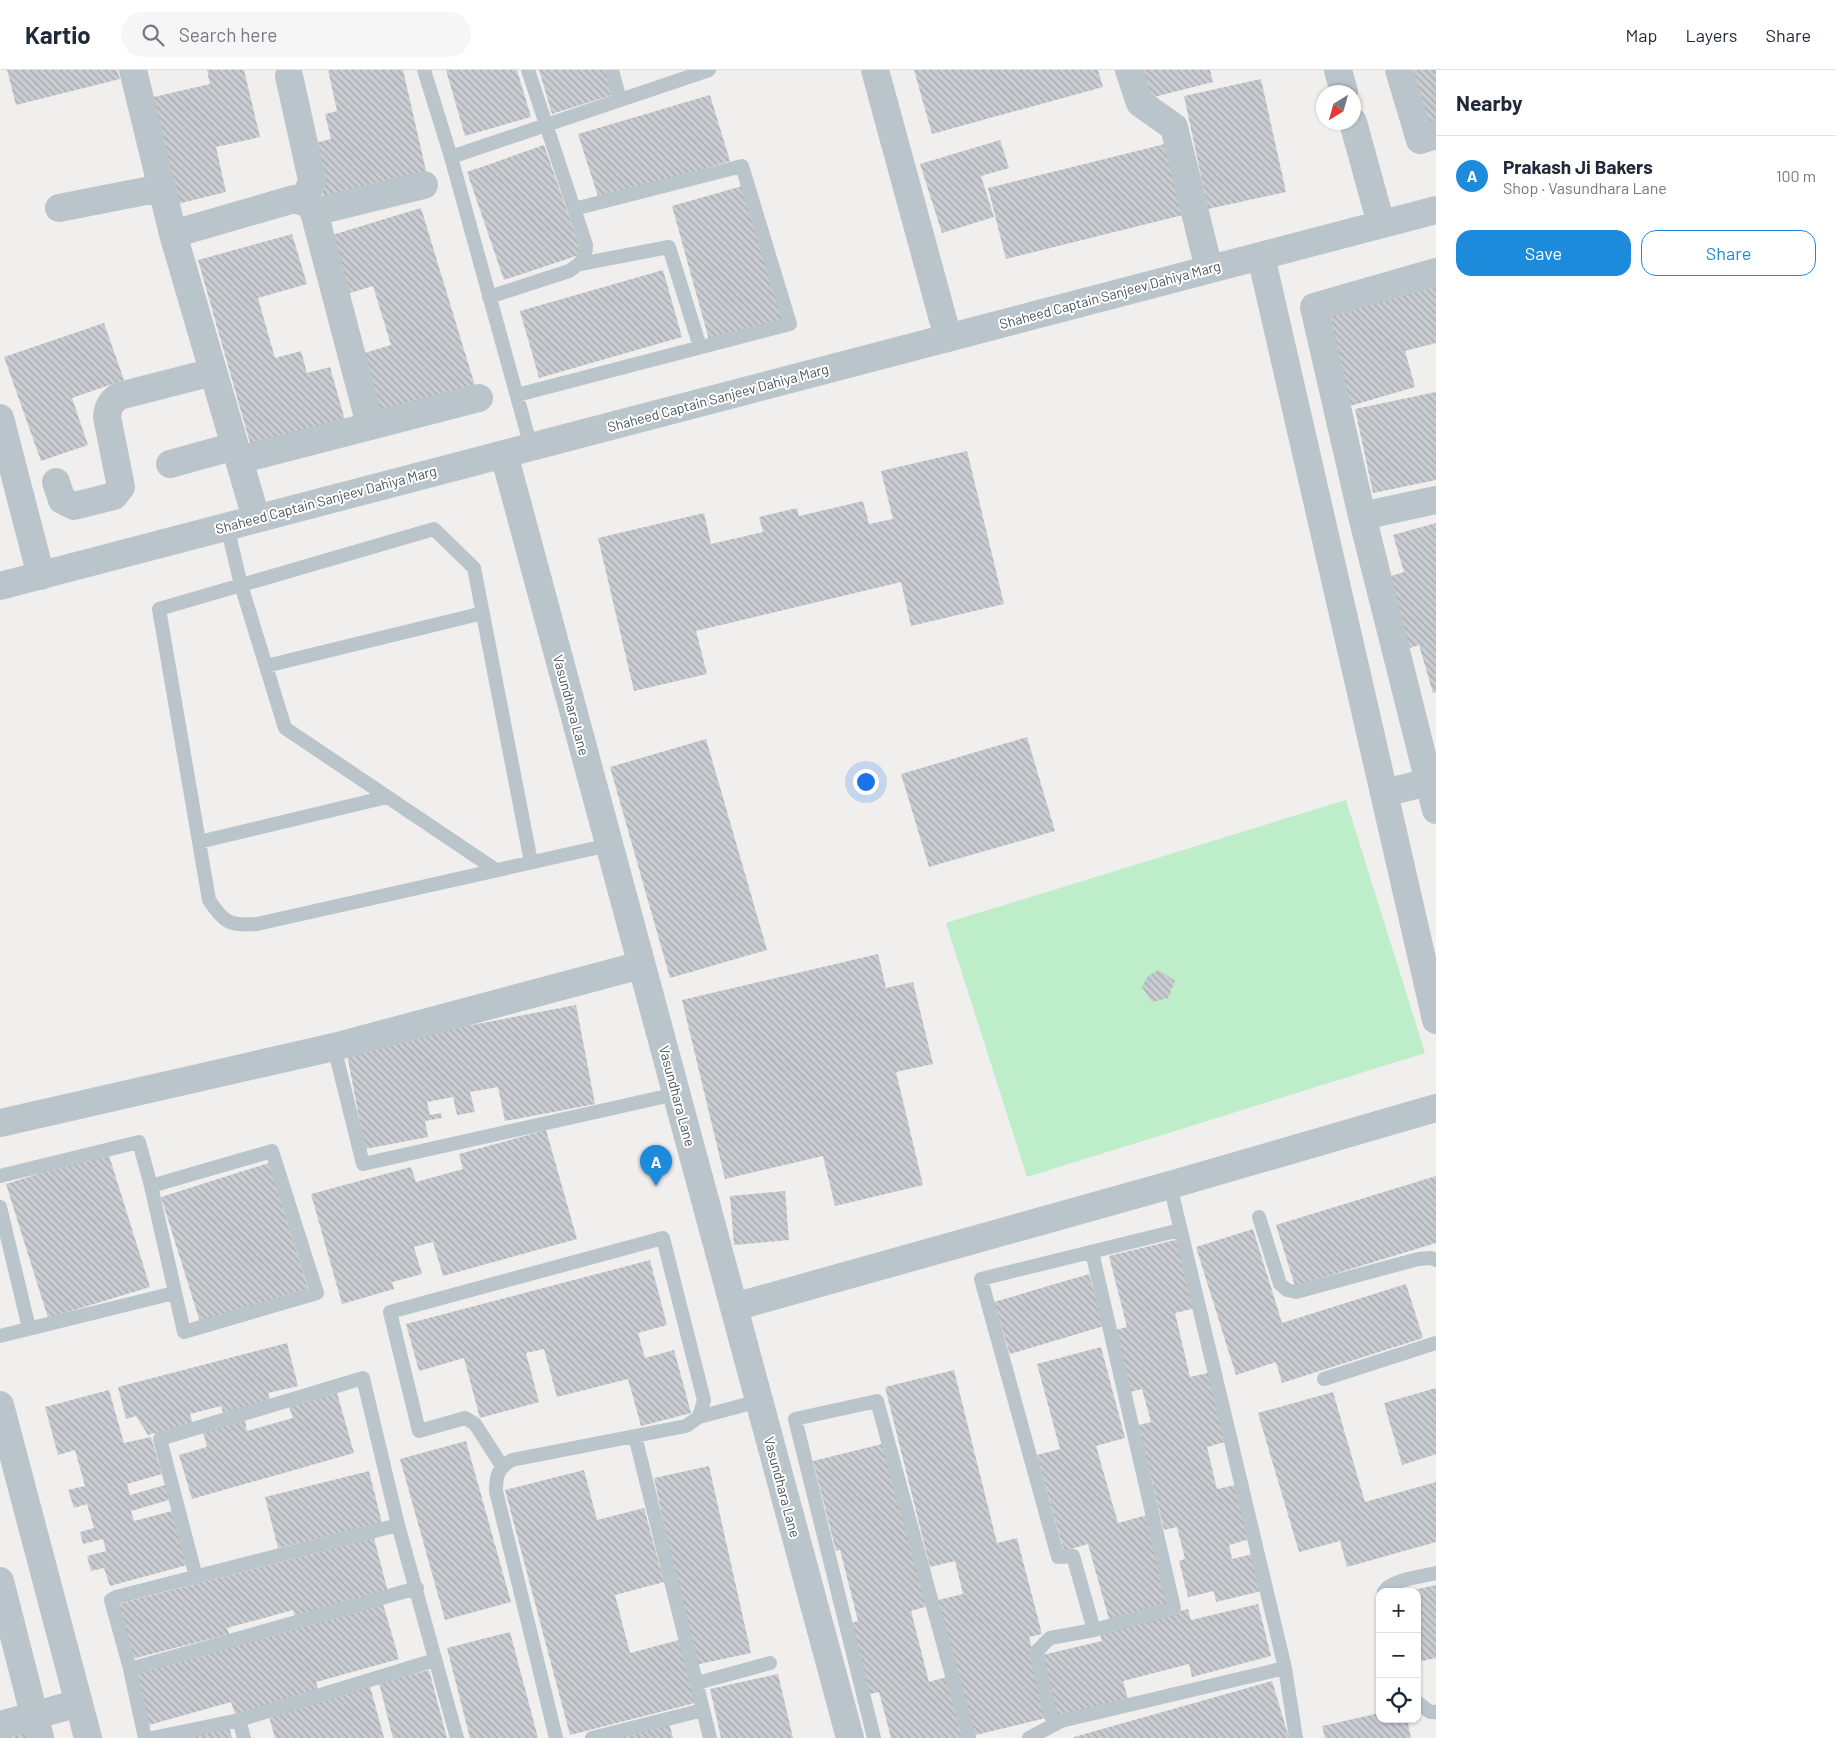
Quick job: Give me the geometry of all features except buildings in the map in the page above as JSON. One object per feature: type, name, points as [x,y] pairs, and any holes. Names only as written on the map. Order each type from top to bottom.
[{"type":"street","points":[[133,70],[173,234],[256,518]]},
{"type":"street","points":[[875,70],[948,338]]},
{"type":"street","points":[[1129,70],[1140,103],[1174,127],[1209,269]]},
{"type":"street","points":[[1338,70],[1342,85]]},
{"type":"street","points":[[1398,70],[1420,140],[1436,136]]},
{"type":"street","points":[[289,76],[312,180],[308,207],[370,426]]},
{"type":"street","points":[[1355,130],[1381,224]]},
{"type":"street","points":[[173,234],[294,198],[308,207],[424,185]]},
{"type":"street","points":[[59,208],[161,188]]},
{"type":"street","name":"Shaheed Captain Sanjeev Dahiya Marg","points":[[0,586],[1436,210]]},
{"type":"street","points":[[1261,256],[1436,1020]]},
{"type":"street","points":[[1436,272],[1314,307],[1362,516],[1436,810]]},
{"type":"street","points":[[56,482],[62,500],[74,506],[114,496],[121,488],[107,417],[108,407],[113,400],[119,396],[213,372]]},
{"type":"street","points":[[170,464],[237,453],[370,426],[479,398]]},
{"type":"street","points":[[0,418],[42,576]]},
{"type":"street","name":"Vasundhara Lane","points":[[504,454],[850,1738]]},
{"type":"street","points":[[1362,516],[1436,500]]},
{"type":"street","points":[[1384,793],[1429,782]]},
{"type":"street","points":[[0,1124],[334,1047],[641,965]]},
{"type":"street","points":[[734,1307],[1170,1185],[1436,1108]]},
{"type":"street","points":[[0,1405],[88,1738]]},
{"type":"street","points":[[0,1582],[37,1727]]},
{"type":"street","points":[[0,1725],[37,1727],[79,1703]]},
{"type":"lane","points":[[424,70],[451,157],[531,447]]},
{"type":"lane","points":[[489,297],[569,271],[580,264],[586,256],[586,245],[528,70]]},
{"type":"lane","points":[[612,70],[620,100]]},
{"type":"lane","points":[[451,157],[708,70]]},
{"type":"lane","points":[[516,395],[790,324],[742,166],[574,209]]},
{"type":"lane","points":[[580,264],[669,247],[700,347]]},
{"type":"lane","points":[[227,526],[241,585],[285,728],[496,870]]},
{"type":"lane","points":[[531,862],[474,568],[434,529],[159,609],[209,900],[220,917],[238,925],[257,924],[609,845]]},
{"type":"lane","points":[[266,666],[483,613]]},
{"type":"lane","points":[[199,842],[387,797]]},
{"type":"lane","points":[[334,1047],[363,1164],[676,1094]]},
{"type":"lane","points":[[0,1176],[139,1142],[151,1186],[184,1332],[317,1293],[272,1151],[151,1186]]},
{"type":"lane","points":[[1170,1185],[1285,1668],[1296,1738]]},
{"type":"lane","points":[[0,1207],[29,1328]]},
{"type":"lane","points":[[1259,1218],[1280,1284],[1286,1290],[1296,1292],[1418,1259],[1430,1258],[1436,1260]]},
{"type":"lane","points":[[1094,1630],[1073,1556],[1058,1557],[981,1279],[1180,1230]]},
{"type":"lane","points":[[502,1466],[475,1424],[465,1418],[418,1431],[390,1312],[663,1238],[704,1400],[699,1417]]},
{"type":"lane","points":[[1053,1724],[1036,1652],[1050,1638],[1094,1630],[1174,1608],[1092,1252]]},
{"type":"lane","points":[[0,1336],[174,1293]]},
{"type":"lane","points":[[1324,1379],[1436,1343]]},
{"type":"lane","points":[[196,1577],[160,1439],[363,1378],[398,1525],[457,1738]]},
{"type":"lane","points":[[556,1738],[496,1491],[496,1478],[502,1466],[512,1460],[686,1426],[699,1417],[759,1401]]},
{"type":"lane","points":[[874,1738],[795,1419],[877,1401],[969,1738]]},
{"type":"lane","points":[[635,1436],[710,1738]]},
{"type":"lane","points":[[145,1738],[130,1669],[111,1600],[116,1597],[398,1525]]},
{"type":"lane","points":[[1386,1588],[1392,1583],[1436,1573]]},
{"type":"lane","points":[[130,1669],[417,1588]]},
{"type":"lane","points":[[152,1738],[239,1720],[435,1660]]},
{"type":"lane","points":[[696,1683],[770,1663]]},
{"type":"lane","points":[[1029,1738],[1053,1724],[1285,1668]]},
{"type":"lane","points":[[1421,1705],[1430,1712],[1436,1712]]},
{"type":"lane","points":[[592,1738],[703,1710]]},
{"type":"lane","points":[[239,1720],[244,1738]]},
{"type":"green space","points":[[1346,800],[1425,1053],[1027,1177],[946,923]]},
{"type":"place","name":"Prakash Ji Bakers","points":[[656,1186]]}]
